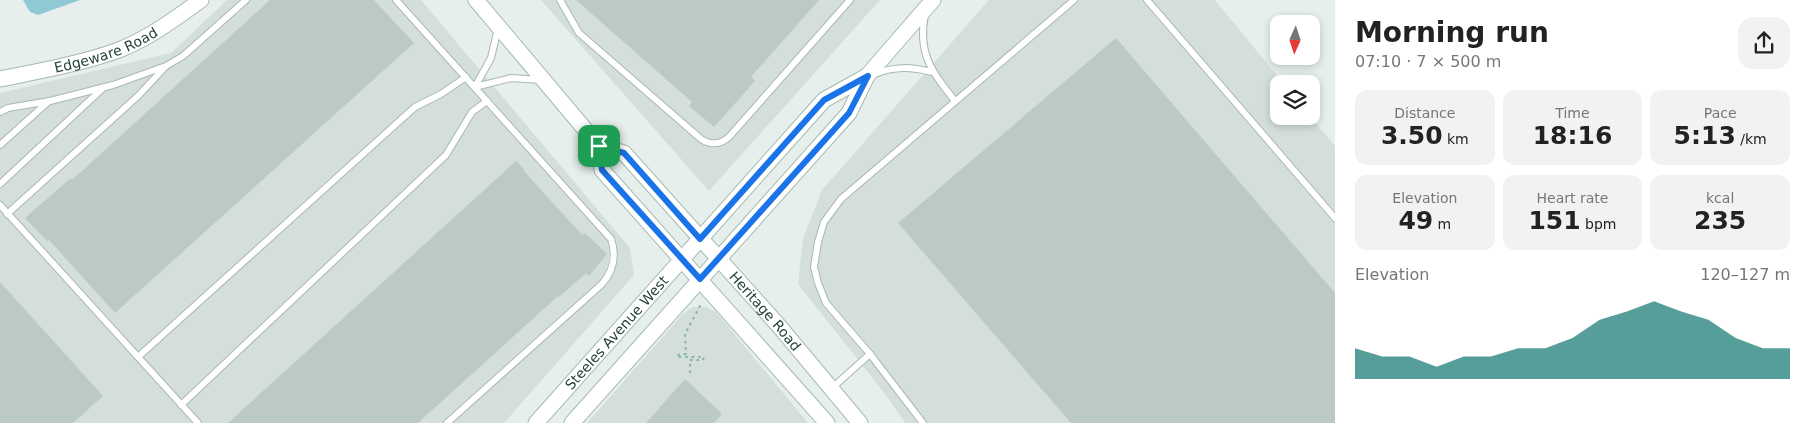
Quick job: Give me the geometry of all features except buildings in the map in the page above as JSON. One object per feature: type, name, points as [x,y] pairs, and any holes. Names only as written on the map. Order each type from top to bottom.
[{"type":"main road","name":"Edgeware Road","points":[[0,79],[76,64],[121,49],[164,26],[201,0]]},
{"type":"main road","points":[[476,0],[599,146]]},
{"type":"main road","name":"Steeles Avenue West","points":[[572,423],[849,113],[868,76],[930,2]]},
{"type":"main road","name":"Steeles Avenue West","points":[[536,423],[824,100],[868,76]]},
{"type":"main road","name":"Heritage Road","points":[[827,423],[602,170],[599,146],[624,153],[832,388],[860,423]]},
{"type":"lane","points":[[0,112],[8,108],[104,87],[166,66],[182,56],[245,0]]},
{"type":"lane","points":[[396,0],[611,239],[614,248],[614,260],[610,275],[602,284],[447,423]]},
{"type":"lane","points":[[560,0],[579,33],[700,139],[712,144],[721,142],[729,137],[850,0]]},
{"type":"lane","points":[[923,423],[870,354],[826,303],[814,266],[824,222],[841,199],[1074,0]]},
{"type":"lane","points":[[1147,0],[1335,218]]},
{"type":"lane","points":[[930,2],[924,22],[923,39],[926,56],[932,72],[955,101]]},
{"type":"lane","points":[[475,87],[491,58],[498,26]]},
{"type":"lane","points":[[8,214],[138,96],[166,66]]},
{"type":"lane","points":[[868,76],[888,69],[910,67],[932,72]]},
{"type":"lane","points":[[138,357],[415,107],[441,94],[466,77]]},
{"type":"lane","points":[[475,87],[511,78],[543,80]]},
{"type":"lane","points":[[0,184],[104,87]]},
{"type":"lane","points":[[0,145],[50,100]]},
{"type":"lane","points":[[182,405],[446,155],[472,112],[487,101]]},
{"type":"lane","points":[[0,205],[198,423]]},
{"type":"lane","points":[[832,388],[870,354]]},
{"type":"path","points":[[690,373],[690,360],[704,360],[704,357],[677,357],[677,354],[686,354],[686,334],[701,304]]},
{"type":"shaded area","points":[[227,0],[421,0],[630,248],[634,275],[504,423],[0,423],[0,93],[171,53]]},
{"type":"shaded area","points":[[541,0],[880,0],[709,191]]},
{"type":"shaded area","points":[[989,0],[1215,0],[1277,75],[1270,75],[1270,125],[1318,125],[1335,146],[1335,423],[905,423],[889,399],[798,284],[803,239],[822,190]]},
{"type":"shaded area","points":[[693,307],[706,307],[716,312],[808,423],[587,423],[683,314]]},
{"type":"water","points":[[23,0],[80,0],[38,15],[30,12]]},
{"type":"route","points":[[868,76],[849,113],[700,279],[602,170],[599,146],[624,153],[700,239],[824,100],[868,76]]}]
